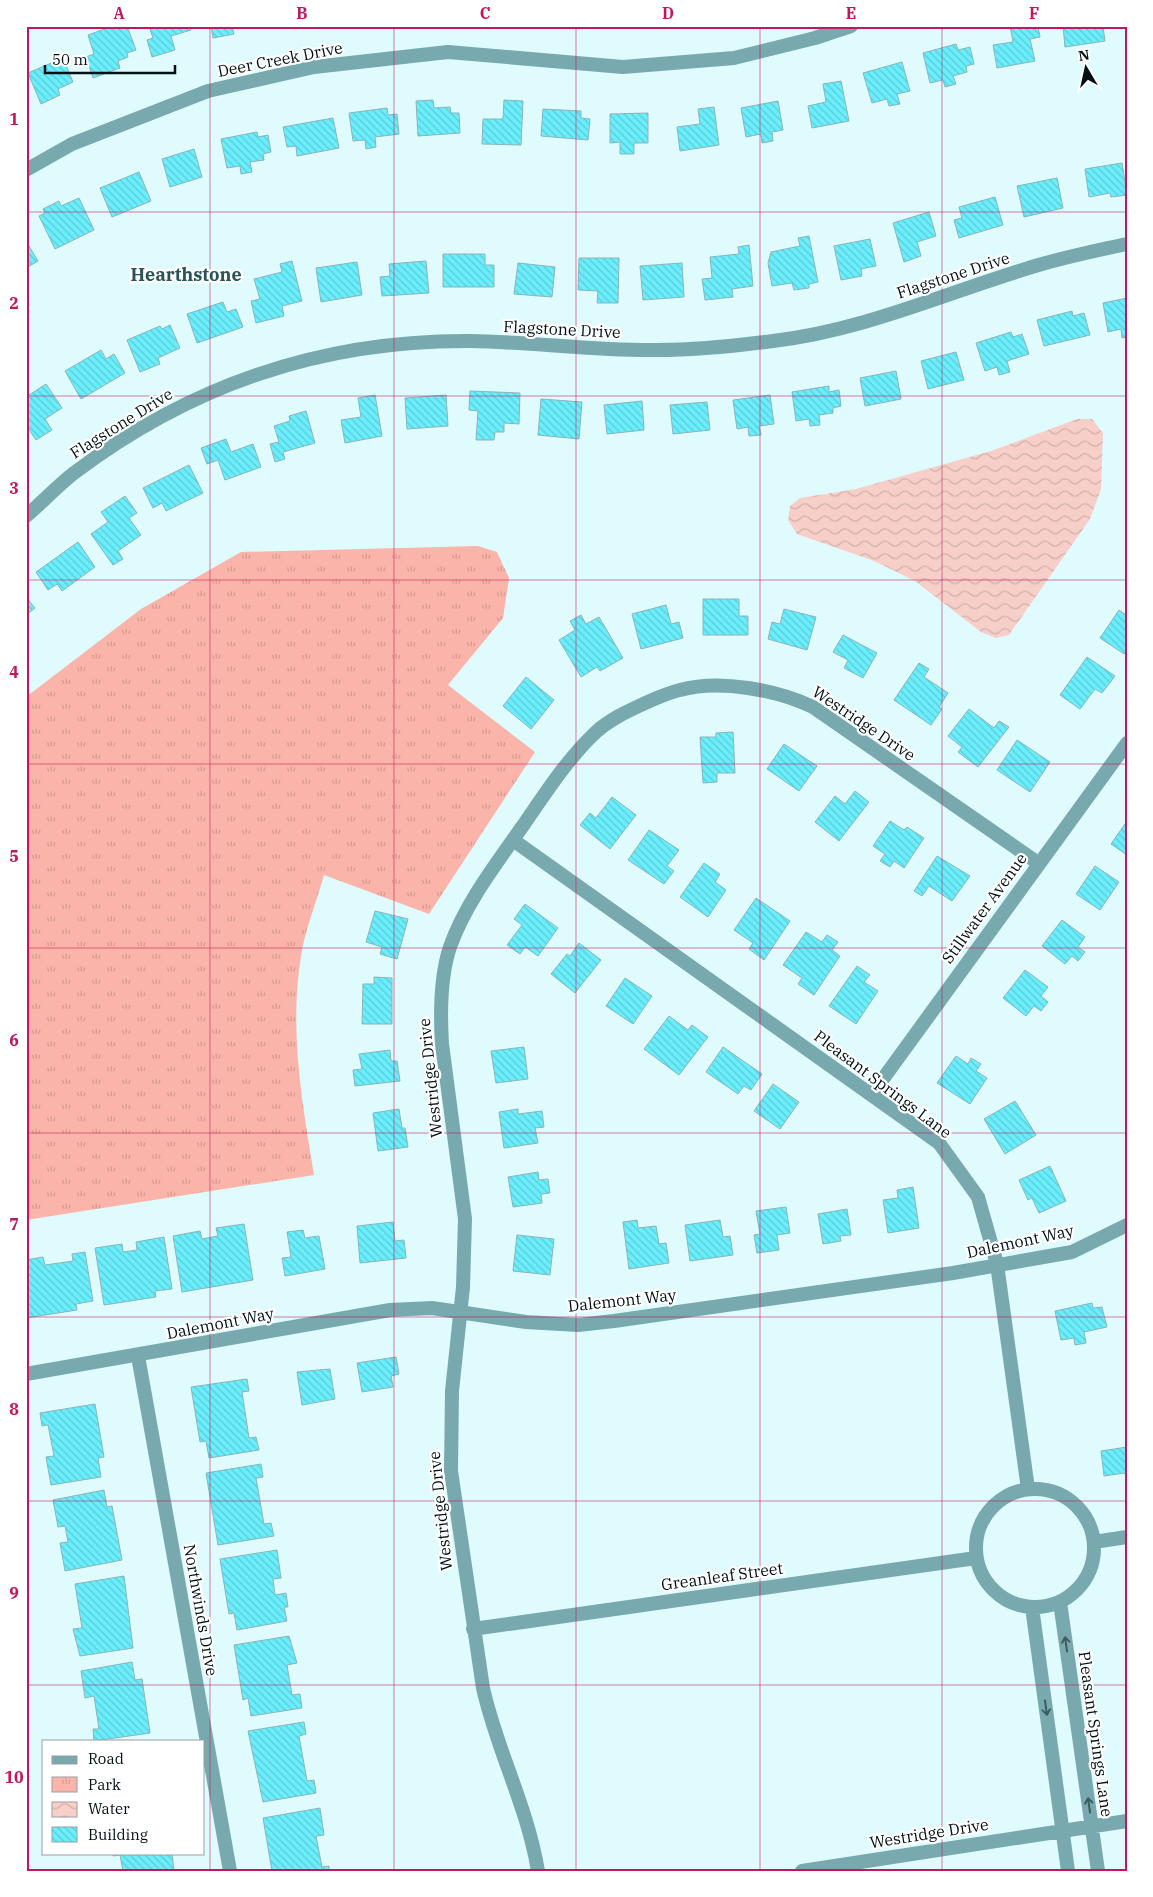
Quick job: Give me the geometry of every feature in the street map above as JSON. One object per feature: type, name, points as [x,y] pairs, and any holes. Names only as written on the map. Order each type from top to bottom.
[{"type":"street","name":"Deer Creek Drive","points":[[26,170],[72,144],[208,91],[314,67],[448,52],[623,67],[734,58],[815,38],[851,26]]},
{"type":"street","name":"Flagstone Drive","points":[[26,516],[73,474],[135,432],[183,405],[233,382],[311,358],[354,348],[431,341],[473,341],[656,350],[775,341],[817,335],[858,325],[1041,264],[1127,244]]},
{"type":"street","name":"Westridge Drive","points":[[538,1871],[532,1835],[488,1711],[473,1629],[450,1471],[452,1391],[465,1255],[465,1219],[442,1044],[442,982],[450,948],[462,917],[513,840],[567,764],[597,731],[624,713],[682,689],[754,688],[789,696],[813,707],[1038,863]]},
{"type":"street","name":"Stillwater Avenue","points":[[872,1094],[1127,743]]},
{"type":"street","name":"Pleasant Springs Lane","points":[[513,840],[872,1094],[939,1144],[978,1197],[997,1264],[1028,1489]]},
{"type":"street","name":"Dalemont Way","points":[[26,1374],[138,1356],[363,1313],[432,1308],[526,1322],[578,1325],[953,1274],[997,1264],[1072,1252],[1127,1225]]},
{"type":"street","name":"Northwinds Drive","points":[[138,1356],[230,1871]]},
{"type":"street","points":[[1028,1489],[1047,1490],[1065,1496],[1079,1508],[1089,1524],[1094,1542],[1093,1560],[1087,1577],[1076,1591],[1060,1602],[1032,1607],[1012,1603],[996,1593],[983,1577],[976,1558],[976,1539],[982,1521],[994,1505],[1010,1494],[1028,1489]]},
{"type":"street","points":[[1094,1542],[1127,1537]]},
{"type":"street","name":"Greanleaf Street","points":[[473,1629],[976,1558]]},
{"type":"street","name":"Pleasant Springs Lane","points":[[1060,1602],[1098,1871]]},
{"type":"street","points":[[1032,1607],[1068,1871]]},
{"type":"street","name":"Westridge Drive","points":[[802,1871],[1127,1822]]},
{"type":"green space","points":[[478,546],[497,552],[509,578],[503,618],[448,685],[535,752],[429,914],[324,875],[303,946],[296,1011],[298,1066],[314,1175],[26,1220],[26,697],[141,609],[241,552]]},
{"type":"water","points":[[1077,419],[1092,419],[1103,433],[1101,489],[1090,519],[1009,635],[996,638],[981,632],[915,581],[874,561],[797,534],[788,520],[790,506],[800,498],[856,489],[991,451]]},
{"type":"building","points":[[113,26],[127,26],[136,50],[127,53],[128,57],[118,61],[120,68],[93,78],[86,57],[94,54],[88,35]]},
{"type":"building","points":[[149,26],[190,26],[191,30],[171,36],[175,50],[152,57],[147,40],[153,38]]},
{"type":"building","points":[[211,26],[232,26],[234,34],[213,38]]},
{"type":"building","points":[[1010,26],[1038,26],[1040,37],[1030,39],[1035,61],[997,68],[993,45],[1013,42]]},
{"type":"building","points":[[1063,26],[1103,26],[1105,41],[1065,47]]},
{"type":"building","points":[[956,44],[958,50],[970,47],[974,64],[966,66],[967,72],[953,76],[956,84],[945,87],[943,80],[930,83],[923,53]]},
{"type":"building","points":[[63,58],[73,82],[58,89],[60,95],[41,104],[28,73]]},
{"type":"building","points":[[902,62],[910,91],[897,94],[900,104],[889,106],[887,99],[872,103],[863,73]]},
{"type":"building","points":[[841,81],[849,121],[812,128],[808,106],[826,102],[823,84]]},
{"type":"building","points":[[433,100],[434,108],[450,107],[451,113],[459,113],[460,133],[418,136],[416,101]]},
{"type":"building","points":[[504,100],[523,101],[521,145],[482,144],[483,119],[503,119]]},
{"type":"building","points":[[778,101],[783,130],[772,132],[773,141],[762,143],[761,134],[746,137],[741,108]]},
{"type":"building","points":[[714,107],[719,145],[680,151],[677,127],[700,124],[698,109]]},
{"type":"building","points":[[387,108],[388,115],[397,114],[399,134],[375,137],[376,147],[366,149],[365,140],[353,141],[349,113]]},
{"type":"building","points":[[543,109],[581,111],[581,118],[590,119],[588,140],[541,136]]},
{"type":"building","points":[[648,113],[648,143],[634,143],[634,154],[620,154],[620,142],[610,143],[610,114]]},
{"type":"building","points":[[333,118],[339,148],[297,156],[296,146],[287,147],[283,127]]},
{"type":"building","points":[[257,132],[258,137],[268,135],[271,152],[263,154],[264,160],[250,162],[252,172],[241,174],[240,166],[227,168],[221,139]]},
{"type":"building","points":[[194,149],[202,177],[170,187],[162,159]]},
{"type":"building","points":[[1122,163],[1127,195],[1111,197],[1110,193],[1089,197],[1085,169]]},
{"type":"building","points":[[139,172],[151,201],[112,217],[100,188]]},
{"type":"building","points":[[1057,178],[1063,208],[1024,217],[1017,186]]},
{"type":"building","points":[[995,197],[1003,225],[959,238],[954,220],[962,218],[959,207]]},
{"type":"building","points":[[79,198],[94,230],[55,249],[39,216],[45,213],[43,209],[59,201],[61,206]]},
{"type":"building","points":[[929,212],[936,236],[917,242],[921,256],[904,262],[893,223]]},
{"type":"building","points":[[809,236],[818,282],[809,284],[809,288],[794,290],[792,283],[772,286],[768,263],[771,252],[800,246],[798,238]]},
{"type":"building","points":[[870,239],[876,266],[861,269],[862,276],[841,280],[834,246]]},
{"type":"building","points":[[26,241],[38,261],[26,268]]},
{"type":"building","points":[[749,245],[753,286],[732,289],[733,297],[705,300],[702,279],[712,278],[710,257],[739,254],[738,247]]},
{"type":"building","points":[[443,254],[485,254],[485,265],[494,265],[494,287],[443,287]]},
{"type":"building","points":[[579,258],[619,258],[618,303],[597,303],[598,291],[578,290]]},
{"type":"building","points":[[292,261],[302,301],[282,306],[284,316],[256,323],[251,301],[260,299],[254,279],[282,272],[280,264]]},
{"type":"building","points":[[426,261],[429,293],[382,296],[380,277],[390,276],[389,264]]},
{"type":"building","points":[[357,262],[362,295],[321,302],[316,268]]},
{"type":"building","points":[[518,263],[555,267],[552,297],[514,294]]},
{"type":"building","points":[[682,263],[684,297],[643,300],[640,266]]},
{"type":"building","points":[[1127,298],[1127,337],[1122,338],[1121,329],[1108,332],[1103,303]]},
{"type":"building","points":[[223,302],[227,312],[236,309],[243,327],[197,343],[187,314]]},
{"type":"building","points":[[1072,311],[1073,316],[1084,313],[1090,335],[1044,346],[1037,320]]},
{"type":"building","points":[[170,325],[180,348],[158,358],[160,364],[140,372],[127,340],[160,326],[162,329]]},
{"type":"building","points":[[1011,332],[1013,337],[1022,334],[1029,354],[1007,361],[1010,372],[999,375],[997,367],[985,371],[976,343]]},
{"type":"building","points":[[101,350],[106,359],[114,354],[125,373],[81,399],[65,371]]},
{"type":"building","points":[[956,352],[964,380],[928,389],[921,361]]},
{"type":"building","points":[[896,371],[901,399],[865,406],[860,378]]},
{"type":"building","points":[[46,384],[62,408],[45,419],[52,430],[36,440],[26,425],[26,397]]},
{"type":"building","points":[[829,386],[829,392],[839,390],[841,406],[833,408],[833,413],[819,415],[820,425],[810,426],[809,419],[796,421],[792,392]]},
{"type":"building","points":[[470,391],[520,393],[519,424],[504,423],[504,432],[495,432],[494,440],[476,440],[478,411],[469,410]]},
{"type":"building","points":[[375,395],[382,436],[345,443],[341,420],[361,417],[358,398]]},
{"type":"building","points":[[446,395],[448,426],[407,429],[405,398]]},
{"type":"building","points":[[770,395],[774,424],[759,426],[761,435],[749,436],[748,427],[737,429],[733,400]]},
{"type":"building","points":[[541,399],[582,402],[579,439],[538,435]]},
{"type":"building","points":[[642,401],[644,430],[607,434],[604,405]]},
{"type":"building","points":[[707,402],[710,430],[673,434],[670,405]]},
{"type":"building","points":[[306,411],[315,443],[283,452],[285,459],[275,462],[270,444],[279,442],[274,426],[290,421],[289,416]]},
{"type":"building","points":[[226,439],[231,452],[253,444],[261,467],[225,480],[218,460],[207,464],[201,448]]},
{"type":"building","points":[[189,465],[203,493],[166,511],[162,503],[153,508],[143,488]]},
{"type":"building","points":[[125,496],[137,513],[129,518],[141,535],[118,551],[123,559],[113,565],[91,534],[108,522],[101,512]]},
{"type":"building","points":[[78,542],[95,567],[62,591],[57,584],[48,590],[36,572]]},
{"type":"building","points":[[26,597],[35,608],[26,615]]},
{"type":"building","points":[[703,599],[739,599],[739,616],[748,616],[748,635],[703,635]]},
{"type":"building","points":[[666,605],[671,624],[679,622],[683,638],[641,649],[632,614]]},
{"type":"building","points":[[784,609],[816,617],[807,650],[768,639],[772,622],[780,624]]},
{"type":"building","points":[[1119,610],[1127,616],[1127,650],[1124,654],[1100,638]]},
{"type":"building","points":[[581,615],[586,624],[599,617],[623,658],[600,671],[597,667],[581,677],[559,640],[575,630],[570,621]]},
{"type":"building","points":[[843,635],[877,653],[863,678],[844,668],[848,660],[833,652]]},
{"type":"building","points":[[1087,657],[1115,676],[1102,693],[1095,689],[1080,709],[1060,695]]},
{"type":"building","points":[[919,663],[929,669],[924,677],[948,693],[939,707],[942,709],[931,725],[894,700]]},
{"type":"building","points":[[526,677],[554,700],[531,729],[503,706]]},
{"type":"building","points":[[969,709],[994,728],[999,721],[1009,727],[978,767],[958,752],[962,747],[948,736]]},
{"type":"building","points":[[733,732],[735,773],[717,773],[717,782],[703,783],[700,737],[716,737],[716,733]]},
{"type":"building","points":[[1017,740],[1050,762],[1030,792],[997,770]]},
{"type":"building","points":[[784,744],[817,766],[799,791],[767,769]]},
{"type":"building","points":[[855,791],[869,802],[839,841],[815,822],[835,796],[845,804]]},
{"type":"building","points":[[612,797],[636,815],[610,849],[580,825],[590,813],[596,818]]},
{"type":"building","points":[[890,821],[904,830],[907,827],[924,838],[904,868],[894,861],[890,867],[880,861],[885,854],[873,846]]},
{"type":"building","points":[[1127,821],[1127,855],[1111,844]]},
{"type":"building","points":[[649,830],[679,850],[667,866],[674,871],[664,884],[628,860]]},
{"type":"building","points":[[937,856],[970,876],[952,901],[929,886],[922,896],[914,891]]},
{"type":"building","points":[[704,863],[720,874],[715,882],[726,890],[708,917],[680,897]]},
{"type":"building","points":[[1095,866],[1119,882],[1100,910],[1076,894]]},
{"type":"building","points":[[756,898],[790,921],[764,960],[749,949],[753,943],[734,930]]},
{"type":"building","points":[[525,904],[558,928],[538,956],[525,947],[520,954],[507,945],[522,925],[514,919]]},
{"type":"building","points":[[375,911],[408,919],[397,959],[380,954],[382,947],[366,942]]},
{"type":"building","points":[[1062,920],[1085,937],[1078,947],[1085,952],[1078,961],[1072,956],[1065,964],[1042,946]]},
{"type":"building","points":[[806,932],[822,942],[827,935],[838,942],[832,950],[840,956],[814,995],[798,984],[802,978],[783,965]]},
{"type":"building","points":[[579,943],[601,960],[575,993],[551,974],[567,954],[570,956]]},
{"type":"building","points":[[857,966],[870,975],[864,982],[878,991],[856,1024],[829,1006]]},
{"type":"building","points":[[1025,970],[1048,987],[1041,996],[1048,1002],[1041,1011],[1034,1006],[1026,1016],[1003,998]]},
{"type":"building","points":[[374,977],[392,978],[392,1024],[362,1024],[363,984],[374,984]]},
{"type":"building","points":[[625,978],[652,996],[633,1024],[606,1006]]},
{"type":"building","points":[[669,1016],[688,1030],[692,1025],[708,1037],[679,1075],[644,1049]]},
{"type":"building","points":[[524,1047],[528,1079],[496,1083],[491,1051]]},
{"type":"building","points":[[723,1047],[762,1074],[751,1090],[744,1086],[738,1094],[706,1072]]},
{"type":"building","points":[[390,1050],[391,1061],[397,1061],[400,1081],[355,1086],[353,1070],[362,1069],[359,1054]]},
{"type":"building","points":[[956,1056],[968,1064],[971,1058],[981,1064],[976,1071],[987,1078],[970,1104],[937,1083]]},
{"type":"building","points":[[773,1084],[799,1102],[780,1129],[754,1111]]},
{"type":"building","points":[[1015,1101],[1036,1135],[1005,1154],[984,1119]]},
{"type":"building","points":[[399,1109],[408,1147],[378,1151],[373,1113]]},
{"type":"building","points":[[518,1109],[518,1114],[542,1111],[544,1127],[535,1128],[538,1143],[504,1148],[499,1112]]},
{"type":"building","points":[[1050,1166],[1066,1201],[1039,1213],[1032,1198],[1028,1200],[1019,1180]]},
{"type":"building","points":[[538,1172],[539,1180],[548,1179],[550,1193],[541,1194],[542,1203],[513,1207],[508,1177]]},
{"type":"building","points":[[913,1187],[919,1228],[888,1233],[883,1200],[898,1198],[897,1190]]},
{"type":"building","points":[[786,1207],[790,1233],[777,1235],[779,1250],[757,1253],[754,1235],[760,1234],[756,1211]]},
{"type":"building","points":[[847,1209],[851,1235],[840,1236],[841,1241],[823,1244],[818,1214]]},
{"type":"building","points":[[637,1220],[638,1228],[656,1226],[659,1244],[666,1243],[669,1263],[629,1269],[623,1222]]},
{"type":"building","points":[[720,1220],[723,1237],[730,1236],[733,1255],[690,1261],[685,1225]]},
{"type":"building","points":[[393,1222],[395,1241],[404,1240],[406,1258],[360,1263],[357,1226]]},
{"type":"building","points":[[244,1224],[253,1280],[182,1292],[173,1236],[200,1231],[202,1239],[218,1236],[216,1228]]},
{"type":"building","points":[[303,1230],[305,1238],[319,1236],[325,1269],[285,1276],[282,1258],[291,1257],[287,1232]]},
{"type":"building","points":[[517,1235],[554,1239],[550,1275],[513,1271]]},
{"type":"building","points":[[164,1237],[172,1289],[155,1291],[156,1297],[104,1305],[95,1248],[122,1244],[123,1252],[137,1250],[136,1242]]},
{"type":"building","points":[[85,1252],[93,1301],[76,1304],[77,1310],[26,1318],[26,1260],[43,1257],[45,1265],[73,1261],[72,1254]]},
{"type":"building","points":[[1092,1303],[1093,1308],[1102,1307],[1107,1327],[1084,1332],[1086,1343],[1075,1345],[1074,1338],[1061,1340],[1055,1311]]},
{"type":"building","points":[[396,1357],[399,1374],[391,1376],[393,1387],[362,1392],[357,1363]]},
{"type":"building","points":[[330,1369],[335,1399],[302,1405],[297,1372]]},
{"type":"building","points":[[247,1379],[249,1391],[242,1392],[249,1438],[256,1437],[259,1450],[209,1458],[206,1441],[200,1442],[191,1387]]},
{"type":"building","points":[[95,1404],[104,1457],[98,1458],[101,1477],[51,1485],[46,1457],[54,1456],[48,1425],[42,1426],[40,1413]]},
{"type":"building","points":[[1127,1447],[1127,1484],[1125,1473],[1104,1476],[1101,1451]]},
{"type":"building","points":[[261,1464],[263,1477],[256,1478],[264,1524],[271,1523],[274,1536],[218,1545],[206,1473]]},
{"type":"building","points":[[104,1490],[107,1507],[112,1506],[122,1560],[65,1571],[60,1543],[68,1542],[65,1526],[58,1527],[53,1500]]},
{"type":"building","points":[[277,1550],[281,1578],[273,1579],[275,1595],[286,1593],[288,1607],[284,1607],[287,1621],[237,1630],[234,1613],[229,1614],[220,1559]]},
{"type":"building","points":[[124,1576],[133,1648],[80,1656],[73,1629],[82,1628],[75,1584]]},
{"type":"building","points":[[289,1636],[297,1663],[287,1665],[292,1695],[300,1694],[302,1708],[251,1716],[248,1698],[243,1700],[234,1645]]},
{"type":"building","points":[[132,1662],[135,1680],[142,1679],[150,1733],[94,1740],[93,1729],[99,1729],[94,1696],[85,1698],[81,1671]]},
{"type":"building","points":[[304,1722],[306,1734],[299,1736],[307,1781],[314,1780],[316,1793],[263,1802],[248,1731]]},
{"type":"building","points":[[320,1808],[324,1835],[316,1836],[322,1867],[329,1866],[329,1871],[272,1871],[263,1818]]},
{"type":"building","points":[[113,1854],[172,1854],[174,1871],[123,1871],[120,1855],[113,1856]]},
{"type":"district","name":"Hearthstone","points":[[186,274]]}]
